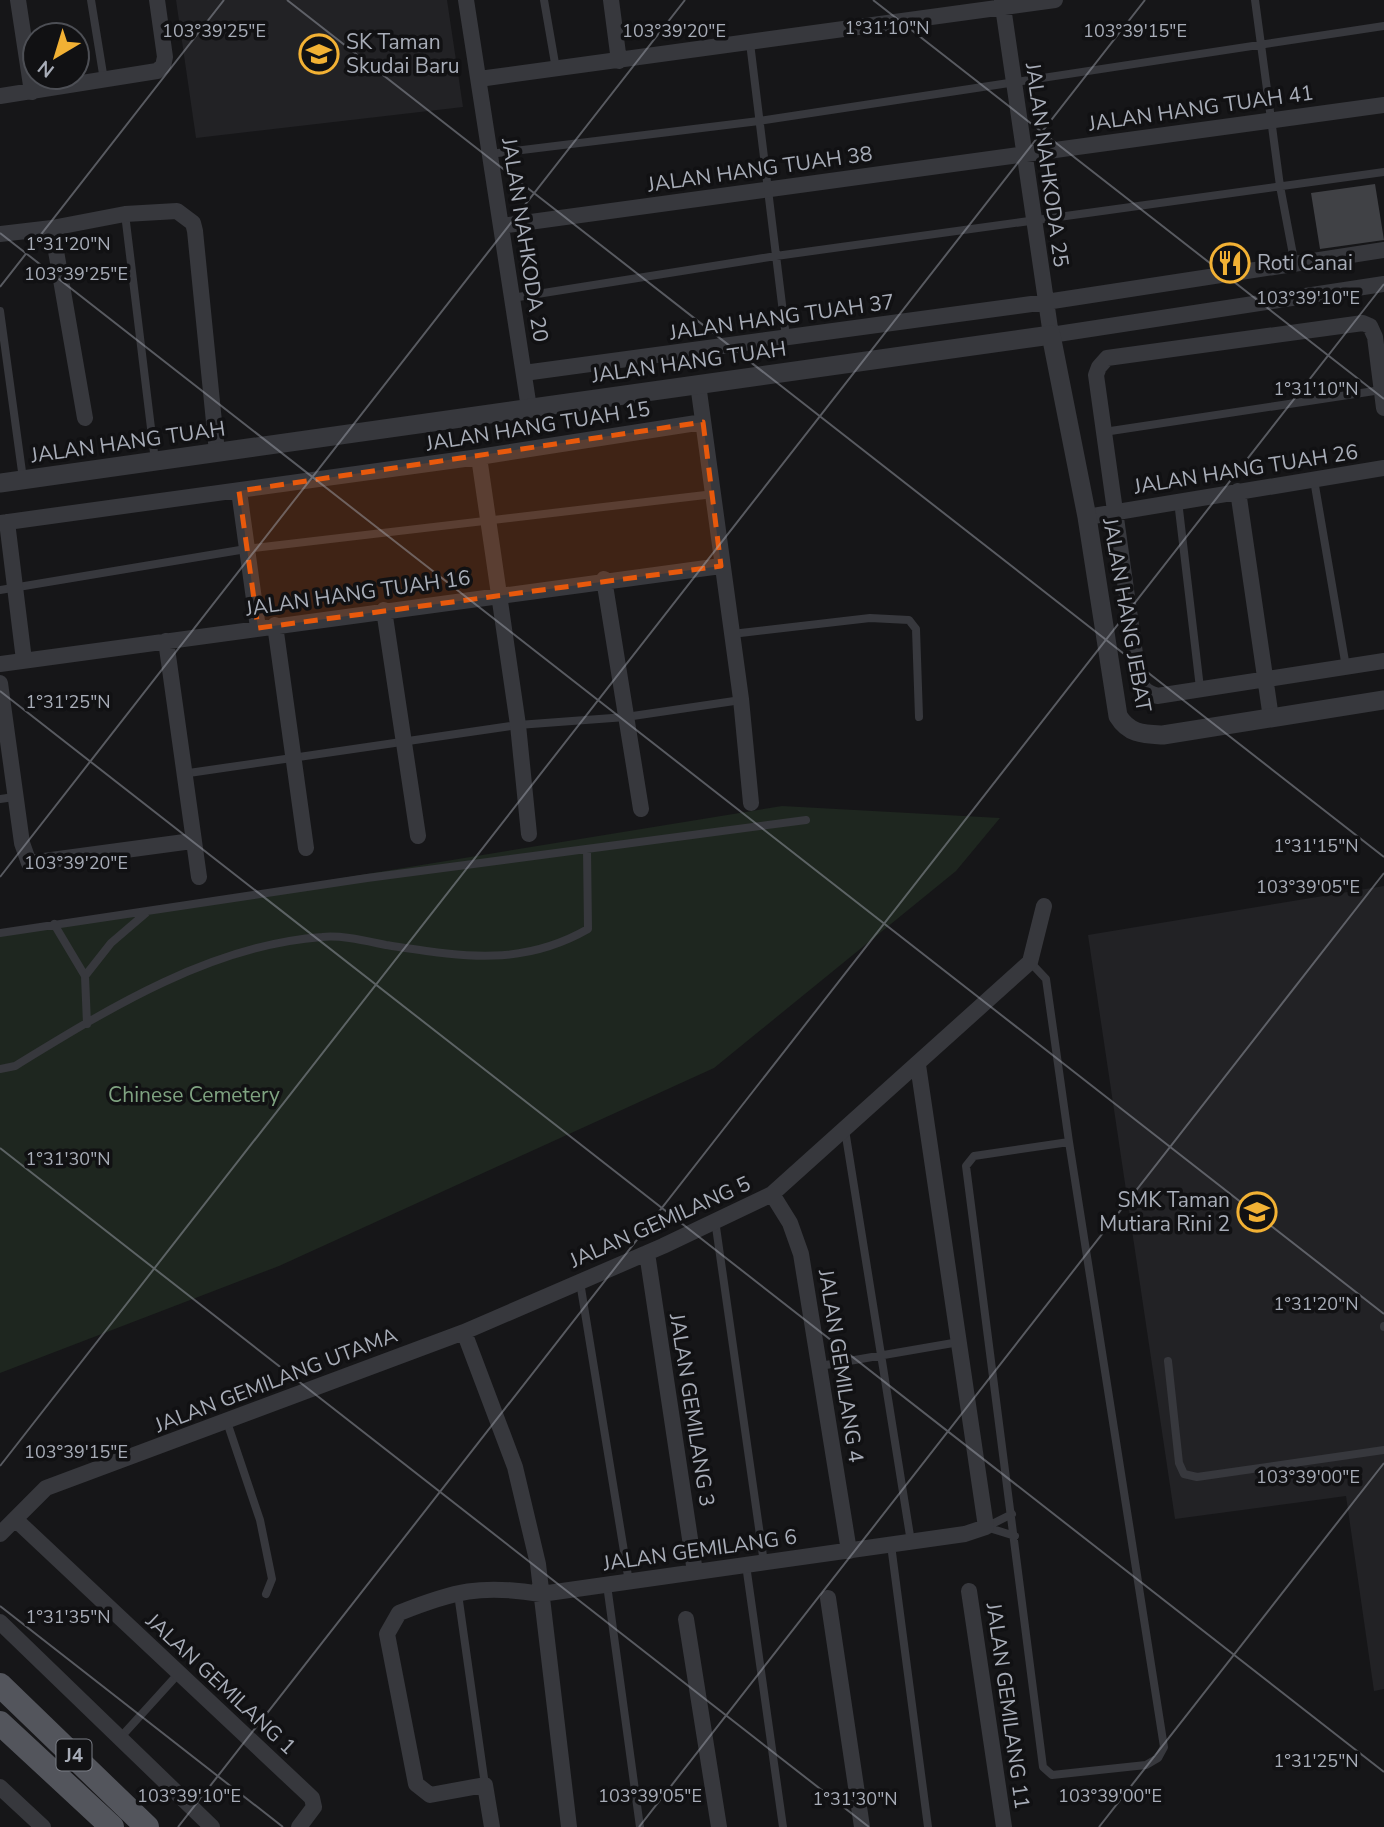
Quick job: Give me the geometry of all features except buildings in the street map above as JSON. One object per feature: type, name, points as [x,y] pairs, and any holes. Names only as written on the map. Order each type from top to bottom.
[{"type":"main road","points":[[0,1671],[34,1717]]},
{"type":"main road","name":"J4","points":[[0,1685],[147,1827]]},
{"type":"main road","name":"J4","points":[[0,1723],[112,1827]]},
{"type":"main road","points":[[113,1794],[162,1827]]},
{"type":"street","points":[[18,0],[32,92]]},
{"type":"street","points":[[0,96],[157,71],[163,66],[165,57],[157,0]]},
{"type":"street","name":"JALAN NAHKODA 20","points":[[466,0],[529,408]]},
{"type":"street","points":[[611,0],[619,61]]},
{"type":"street","points":[[479,79],[750,43],[1003,4],[1055,0]]},
{"type":"street","name":"JALAN NAHKODA 25","points":[[1003,4],[1051,335]]},
{"type":"street","name":"JALAN HANG TUAH 41","points":[[1024,153],[1384,105]]},
{"type":"street","name":"JALAN HANG TUAH 38","points":[[501,226],[1024,153]]},
{"type":"street","points":[[0,234],[52,228],[125,214],[177,211],[192,223],[195,231],[217,452]]},
{"type":"street","points":[[52,228],[85,418]]},
{"type":"street","name":"JALAN HANG TUAH 37","points":[[524,373],[1046,302],[1384,250]]},
{"type":"street","name":"JALAN HANG TUAH","points":[[0,483],[1051,335],[1384,284]]},
{"type":"street","points":[[1384,408],[1375,337],[1370,326],[1363,323],[1107,358],[1098,367],[1096,375],[1140,685],[1157,696],[1265,677],[1384,661]]},
{"type":"street","name":"JALAN HANG JEBAT","points":[[1051,335],[1087,517],[1118,716],[1125,727],[1140,734],[1164,736],[1384,700]]},
{"type":"street","points":[[698,384],[721,566],[733,634],[751,803]]},
{"type":"street","name":"JALAN HANG TUAH 15","points":[[3,522],[479,457],[702,422]]},
{"type":"street","points":[[479,457],[486,521],[518,725],[529,834]]},
{"type":"street","name":"JALAN HANG TUAH 26","points":[[1087,517],[1384,468]]},
{"type":"street","points":[[239,491],[258,628]]},
{"type":"street","points":[[1238,491],[1271,718]]},
{"type":"street","points":[[3,522],[7,589],[24,660]]},
{"type":"street","name":"JALAN HANG TUAH 16","points":[[0,664],[604,579],[721,566]]},
{"type":"street","points":[[604,579],[641,809]]},
{"type":"street","points":[[384,610],[418,836]]},
{"type":"street","points":[[275,625],[306,848]]},
{"type":"street","points":[[166,640],[182,774],[199,877]]},
{"type":"street","points":[[0,683],[7,798],[29,863],[192,841]]},
{"type":"street","points":[[1030,962],[1044,906]]},
{"type":"street","name":"JALAN GEMILANG 5","points":[[464,1332],[647,1253],[772,1194],[918,1065],[979,1005],[1030,962]]},
{"type":"street","points":[[918,1065],[986,1527]]},
{"type":"street","name":"JALAN GEMILANG 4","points":[[772,1194],[790,1223],[801,1254],[849,1551]]},
{"type":"street","name":"JALAN GEMILANG 3","points":[[647,1253],[695,1572]]},
{"type":"street","points":[[464,1332],[515,1467],[538,1564],[569,1827]]},
{"type":"street","name":"JALAN GEMILANG UTAMA","points":[[0,1534],[46,1488],[464,1332]]},
{"type":"street","name":"JALAN GEMILANG 1","points":[[15,1518],[312,1798],[314,1807],[311,1816],[299,1827]]},
{"type":"street","name":"JALAN GEMILANG 6","points":[[485,1785],[430,1795],[416,1784],[387,1634],[399,1614],[488,1587],[541,1594],[965,1534],[986,1527]]},
{"type":"street","name":"JALAN GEMILANG 11","points":[[970,1591],[1000,1826]]},
{"type":"street","points":[[828,1598],[862,1827]]},
{"type":"street","points":[[686,1619],[719,1827]]},
{"type":"street","points":[[0,1622],[212,1827]]},
{"type":"street","points":[[485,1785],[492,1827]]},
{"type":"street","points":[[0,1787],[43,1827]]},
{"type":"lane","points":[[91,0],[104,80]]},
{"type":"lane","points":[[544,0],[556,69]]},
{"type":"lane","points":[[1255,0],[1280,186],[1295,265]]},
{"type":"lane","points":[[490,154],[759,121],[1384,26]]},
{"type":"lane","points":[[750,43],[786,337]]},
{"type":"lane","points":[[512,298],[776,256],[1384,172]]},
{"type":"lane","points":[[125,214],[155,461]]},
{"type":"lane","points":[[0,311],[23,479]]},
{"type":"lane","points":[[1104,432],[1381,390]]},
{"type":"lane","points":[[1314,479],[1346,667]]},
{"type":"lane","points":[[7,589],[246,549],[714,494]]},
{"type":"lane","points":[[1178,500],[1200,688]]},
{"type":"lane","points":[[733,634],[870,618],[909,620],[916,629],[919,717]]},
{"type":"lane","points":[[182,774],[294,760],[518,725],[626,717],[741,699]]},
{"type":"lane","points":[[0,933],[367,878],[806,820]]},
{"type":"lane","points":[[0,1069],[15,1066],[141,994],[230,955],[324,937],[449,955],[489,957],[542,951],[588,929],[587,849]]},
{"type":"lane","points":[[85,975],[111,943],[147,912]]},
{"type":"lane","points":[[54,925],[85,975],[87,1024]]},
{"type":"lane","points":[[1030,962],[1046,979],[1164,1747],[1158,1758],[1146,1765],[1052,1775],[1043,1767],[966,1166],[974,1156],[1069,1142]]},
{"type":"lane","points":[[844,1129],[911,1542]]},
{"type":"lane","points":[[715,1220],[764,1563]]},
{"type":"lane","points":[[580,1282],[629,1582]]},
{"type":"lane","points":[[820,1366],[959,1342]]},
{"type":"lane","points":[[1168,1361],[1179,1463],[1184,1474],[1197,1477],[1384,1450]]},
{"type":"lane","points":[[228,1422],[260,1520],[272,1579],[266,1594]]},
{"type":"lane","points":[[986,1527],[1012,1514]]},
{"type":"lane","points":[[986,1527],[1015,1536]]},
{"type":"lane","points":[[891,1545],[928,1827]]},
{"type":"lane","points":[[747,1565],[783,1827]]},
{"type":"lane","points":[[607,1585],[639,1827]]},
{"type":"lane","points":[[458,1594],[485,1785]]},
{"type":"lane","points":[[120,1738],[179,1673]]},
{"type":"highlighted area","points":[[703,422],[721,566],[258,628],[239,491]]},
{"type":"shaded area","name":"SK Taman Skudai Baru","points":[[176,0],[447,0],[463,107],[196,138]]},
{"type":"shaded area","name":"SMK Taman Mutiara Rini 2","points":[[1384,886],[1384,1689],[1374,1691],[1346,1496],[1175,1519],[1088,935]]},
{"type":"green space","name":"Chinese Cemetery","points":[[782,806],[1000,818],[956,871],[714,1068],[279,1266],[0,1373],[0,934]]},
{"type":"place","name":"SK Taman Skudai Baru","points":[[319,54]]},
{"type":"place","name":"Roti Canai","points":[[1230,263]]},
{"type":"place","name":"SMK Taman Mutiara Rini 2","points":[[1257,1212]]}]
